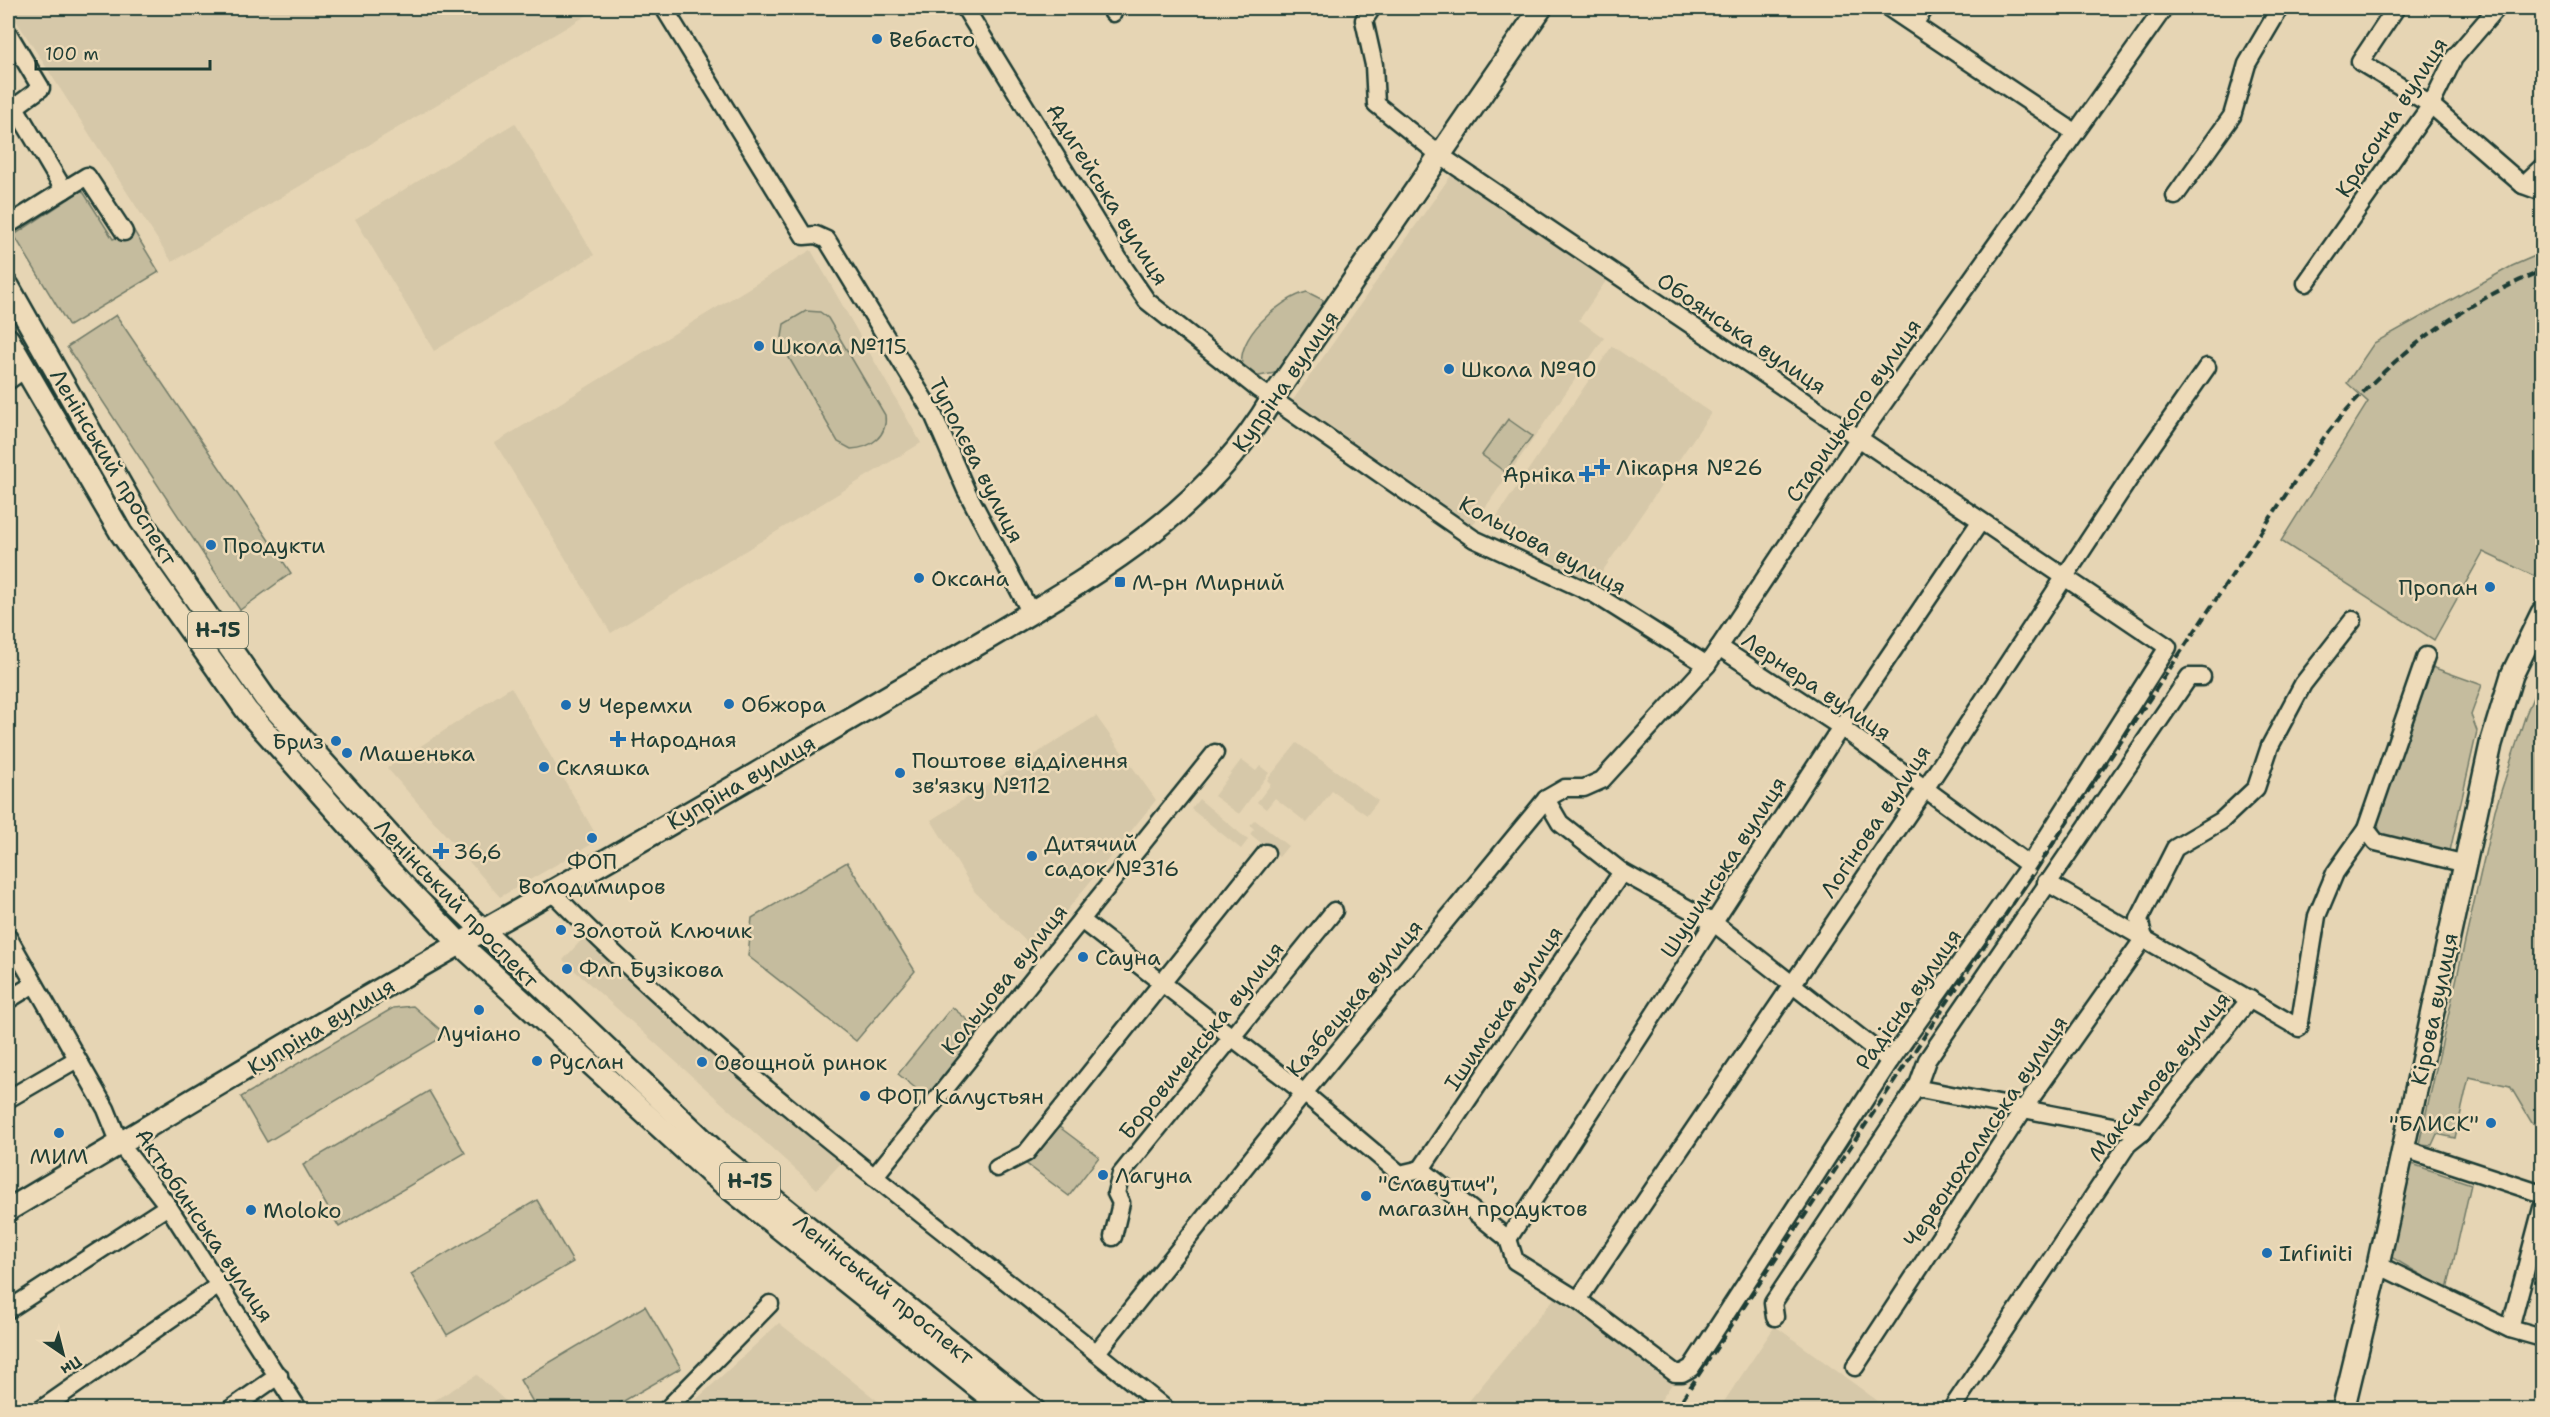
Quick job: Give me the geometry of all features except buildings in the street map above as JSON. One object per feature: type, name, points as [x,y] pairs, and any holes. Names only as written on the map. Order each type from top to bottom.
[{"type":"main road","name":"Купріна вулиця","points":[[8,1210],[460,944],[553,893],[1118,560],[1174,513],[1252,433],[1272,399],[1541,8]]},
{"type":"main road","name":"Ленінський проспект","points":[[8,286],[141,520],[265,698],[428,879],[721,1157],[1034,1410]]},
{"type":"main road","name":"Ленінський проспект","points":[[8,339],[16,375],[121,533],[247,711],[460,944],[708,1172],[1006,1410]]},
{"type":"main road","name":"Кірова вулиця","points":[[2343,1410],[2378,1266],[2402,1148],[2497,724],[2512,675],[2542,613]]},
{"type":"street","name":"Туполєва вулиця","points":[[664,8],[804,236],[816,235],[827,240],[933,414],[966,490],[1031,613]]},
{"type":"street","name":"Адигейська вулиця","points":[[965,8],[1125,269],[1148,301],[1272,399]]},
{"type":"street","points":[[1372,8],[1364,20],[1374,65],[1376,104],[1441,156]]},
{"type":"street","points":[[1889,8],[2074,132]]},
{"type":"street","points":[[1914,24],[1925,8]]},
{"type":"street","name":"Старицького вулиця","points":[[1546,799],[1564,789],[1584,788],[1602,780],[1707,665],[1858,439],[2164,8]]},
{"type":"street","points":[[2175,196],[2232,116],[2247,64],[2280,8]]},
{"type":"street","points":[[2396,8],[2361,62],[2431,105],[2523,185],[2542,192]]},
{"type":"street","name":"Красочна вулиця","points":[[2306,283],[2431,105],[2454,58],[2497,8]]},
{"type":"street","points":[[8,33],[41,88],[15,107],[64,190]]},
{"type":"street","name":"Обоянська вулиця","points":[[1441,156],[2168,647]]},
{"type":"street","points":[[2523,185],[2542,167]]},
{"type":"street","points":[[8,225],[87,176],[124,232]]},
{"type":"street","name":"Логінова вулиця","points":[[1578,1300],[2208,367]]},
{"type":"street","name":"Кольцова вулиця","points":[[1272,399],[1474,539],[1596,595],[1707,665]]},
{"type":"street","name":"Шушинська вулиця","points":[[1508,1239],[1841,727],[1980,522]]},
{"type":"street","points":[[2144,938],[2139,919],[2175,848],[2221,821],[2256,788],[2270,746],[2303,684],[2353,620]]},
{"type":"street","name":"Лернера вулиця","points":[[1719,647],[1841,727],[2027,867]]},
{"type":"street","name":"Радісна вулиця","points":[[1578,1300],[1675,1373],[1682,1373],[1691,1368],[1890,1062],[2027,867],[2168,647]]},
{"type":"street","name":"Максимова вулиця","points":[[1951,1410],[2122,1152],[2143,1132],[2250,999],[2299,1028],[2317,916],[2335,873],[2366,829],[2426,656]]},
{"type":"street","points":[[1775,1317],[1773,1303],[1915,1088],[1927,1060],[2046,882],[2189,677],[2202,676]]},
{"type":"street","name":"Кольцова вулиця","points":[[874,1177],[1215,753]]},
{"type":"street","points":[[1546,799],[1560,823],[1622,872],[1714,923],[1890,1062]]},
{"type":"street","name":"Казбецька вулиця","points":[[1097,1352],[1199,1228],[1304,1093],[1546,799]]},
{"type":"street","points":[[2366,829],[2376,842],[2466,864]]},
{"type":"street","points":[[997,1168],[1026,1152],[1266,853]]},
{"type":"street","name":"Ішимська вулиця","points":[[1421,1169],[1622,872]]},
{"type":"street","points":[[2046,882],[2250,999]]},
{"type":"street","points":[[553,893],[601,943],[798,1115],[1167,1410]]},
{"type":"street","name":"Боровиченська вулиця","points":[[1113,1237],[1121,1203],[1116,1193],[1121,1174],[1334,911]]},
{"type":"street","points":[[1081,920],[1163,981],[1304,1093],[1400,1174],[1421,1169],[1508,1239],[1515,1261],[1578,1300]]},
{"type":"street","name":"Актюбинська вулиця","points":[[8,937],[106,1109],[120,1144],[168,1206],[299,1410]]},
{"type":"street","name":"Червонохолмська вулиця","points":[[1855,1367],[2025,1108],[2144,938]]},
{"type":"street","points":[[8,1000],[34,984]]},
{"type":"street","points":[[8,1100],[77,1059]]},
{"type":"street","points":[[1915,1088],[2143,1132]]},
{"type":"street","points":[[2402,1148],[2542,1194]]},
{"type":"street","points":[[8,1310],[168,1206]]},
{"type":"street","points":[[2510,1329],[2542,1208]]},
{"type":"street","points":[[2378,1266],[2510,1329],[2542,1338]]},
{"type":"street","points":[[40,1410],[219,1285]]},
{"type":"street","points":[[666,1410],[770,1304]]},
{"type":"street","points":[[229,1410],[279,1376]]},
{"type":"shaded area","points":[[8,8],[599,8],[172,262]]},
{"type":"shaded area","points":[[515,123],[594,255],[434,351],[355,219]]},
{"type":"shaded area","name":"Школа №90","points":[[1454,171],[1608,278],[1579,320],[1604,338],[1473,525],[1293,400]]},
{"type":"shaded area","points":[[82,190],[113,239],[134,231],[159,272],[69,326],[14,235]]},
{"type":"shaded area","name":"Школа №115","points":[[811,250],[921,443],[611,633],[495,443]]},
{"type":"shaded area","points":[[2542,253],[2542,560],[2534,576],[2483,552],[2434,640],[2281,541],[2368,402],[2347,383],[2374,343],[2512,266]]},
{"type":"shaded area","points":[[1307,292],[1323,300],[1323,306],[1280,368],[1275,373],[1254,377],[1243,369],[1242,357],[1245,345],[1252,333],[1261,322],[1285,302]]},
{"type":"shaded area","points":[[806,311],[820,312],[828,318],[885,415],[881,435],[877,440],[865,446],[851,449],[838,442],[781,344],[784,324]]},
{"type":"shaded area","points":[[116,315],[291,573],[240,610],[67,347]]},
{"type":"shaded area","name":"Лікарня №26","points":[[1612,346],[1711,413],[1591,588],[1493,522]]},
{"type":"shaded area","points":[[1508,419],[1532,436],[1505,472],[1482,455]]},
{"type":"shaded area","points":[[2432,667],[2482,685],[2471,715],[2477,731],[2450,851],[2379,835],[2378,817]]},
{"type":"shaded area","points":[[2542,676],[2542,1125],[2532,1123],[2510,1086],[2469,1077],[2455,1138],[2437,1134],[2432,1145],[2419,1144],[2495,810],[2526,714]]},
{"type":"shaded area","points":[[511,687],[599,840],[500,897],[387,768]]},
{"type":"shaded area","name":"Дитячий садок №316","points":[[1096,716],[1156,800],[1035,950],[975,892],[931,820]]},
{"type":"shaded area","points":[[1297,743],[1378,801],[1367,815],[1332,791],[1307,823],[1275,798],[1266,809],[1257,802],[1271,784],[1267,780]]},
{"type":"shaded area","points":[[1241,760],[1256,771],[1260,766],[1269,773],[1239,814],[1214,796]]},
{"type":"shaded area","points":[[1199,799],[1248,840],[1241,849],[1191,809]]},
{"type":"shaded area","points":[[1255,820],[1288,846],[1279,857],[1250,834],[1254,829],[1250,825]]},
{"type":"shaded area","points":[[847,862],[915,971],[856,1041],[748,956],[752,918]]},
{"type":"shaded area","name":"Овощной ринок","points":[[587,934],[841,1163],[817,1189],[563,960]]},
{"type":"shaded area","points":[[413,1006],[446,1035],[267,1142],[241,1097],[393,1008]]},
{"type":"shaded area","points":[[952,1007],[983,1033],[929,1099],[898,1074]]},
{"type":"shaded area","points":[[429,1091],[465,1153],[339,1227],[303,1165]]},
{"type":"shaded area","points":[[1054,1123],[1099,1157],[1069,1196],[1024,1162]]},
{"type":"shaded area","points":[[2412,1164],[2471,1184],[2447,1290],[2391,1257]]},
{"type":"shaded area","points":[[537,1200],[573,1262],[447,1335],[411,1274]]},
{"type":"shaded area","points":[[1558,1294],[1674,1381],[1655,1409],[1480,1410],[1469,1401]]},
{"type":"shaded area","points":[[645,1306],[681,1368],[610,1409],[537,1409],[520,1380]]},
{"type":"shaded area","points":[[779,1323],[888,1409],[686,1409]]},
{"type":"shaded area","points":[[1775,1326],[1882,1404],[1877,1409],[1719,1409]]},
{"type":"shaded area","points":[[477,1375],[514,1409],[420,1409]]},
{"type":"railway","points":[[1675,1410],[2325,436],[2371,384],[2423,339],[2480,301],[2542,271]]},
{"type":"place","name":"Вебасто","points":[[877,39]]},
{"type":"place","name":"Школа №115","points":[[759,346]]},
{"type":"place","name":"Школа №90","points":[[1449,369]]},
{"type":"place","name":"Лікарня №26","points":[[1602,467]]},
{"type":"place","name":"Арніка","points":[[1587,474]]},
{"type":"place","name":"Продукти","points":[[211,545]]},
{"type":"place","name":"Оксана","points":[[919,578]]},
{"type":"place","name":"М-рн Мирний","points":[[1120,582]]},
{"type":"place","name":"Пропан","points":[[2490,587]]},
{"type":"place","name":"Обжора","points":[[729,704]]},
{"type":"place","name":"У Черемхи","points":[[566,705]]},
{"type":"place","name":"Народная","points":[[618,739]]},
{"type":"place","name":"Бриз","points":[[336,741]]},
{"type":"place","name":"Машенька","points":[[347,753]]},
{"type":"place","name":"Скляшка","points":[[544,767]]},
{"type":"place","name":"Поштове відділення зв'язку №112","points":[[900,773]]},
{"type":"place","name":"ФОП Володимиров","points":[[592,838]]},
{"type":"place","name":"36,6","points":[[441,851]]},
{"type":"place","name":"Дитячий садок №316","points":[[1032,856]]},
{"type":"place","name":"Золотой Ключик","points":[[561,930]]},
{"type":"place","name":"Сауна","points":[[1083,957]]},
{"type":"place","name":"Флп Бузікова","points":[[567,969]]},
{"type":"place","name":"Лучіано","points":[[479,1010]]},
{"type":"place","name":"Руслан","points":[[537,1061]]},
{"type":"place","name":"Овощной ринок","points":[[702,1062]]},
{"type":"place","name":"ФОП Калустьян","points":[[865,1096]]},
{"type":"place","name":"\"БЛИСК\"","points":[[2491,1123]]},
{"type":"place","name":"МИМ","points":[[59,1133]]},
{"type":"place","name":"Лагуна","points":[[1103,1175]]},
{"type":"place","name":"\"Славутич\", магазин продуктов","points":[[1366,1196]]},
{"type":"place","name":"Moloko","points":[[251,1210]]},
{"type":"place","name":"Infiniti","points":[[2267,1253]]}]
